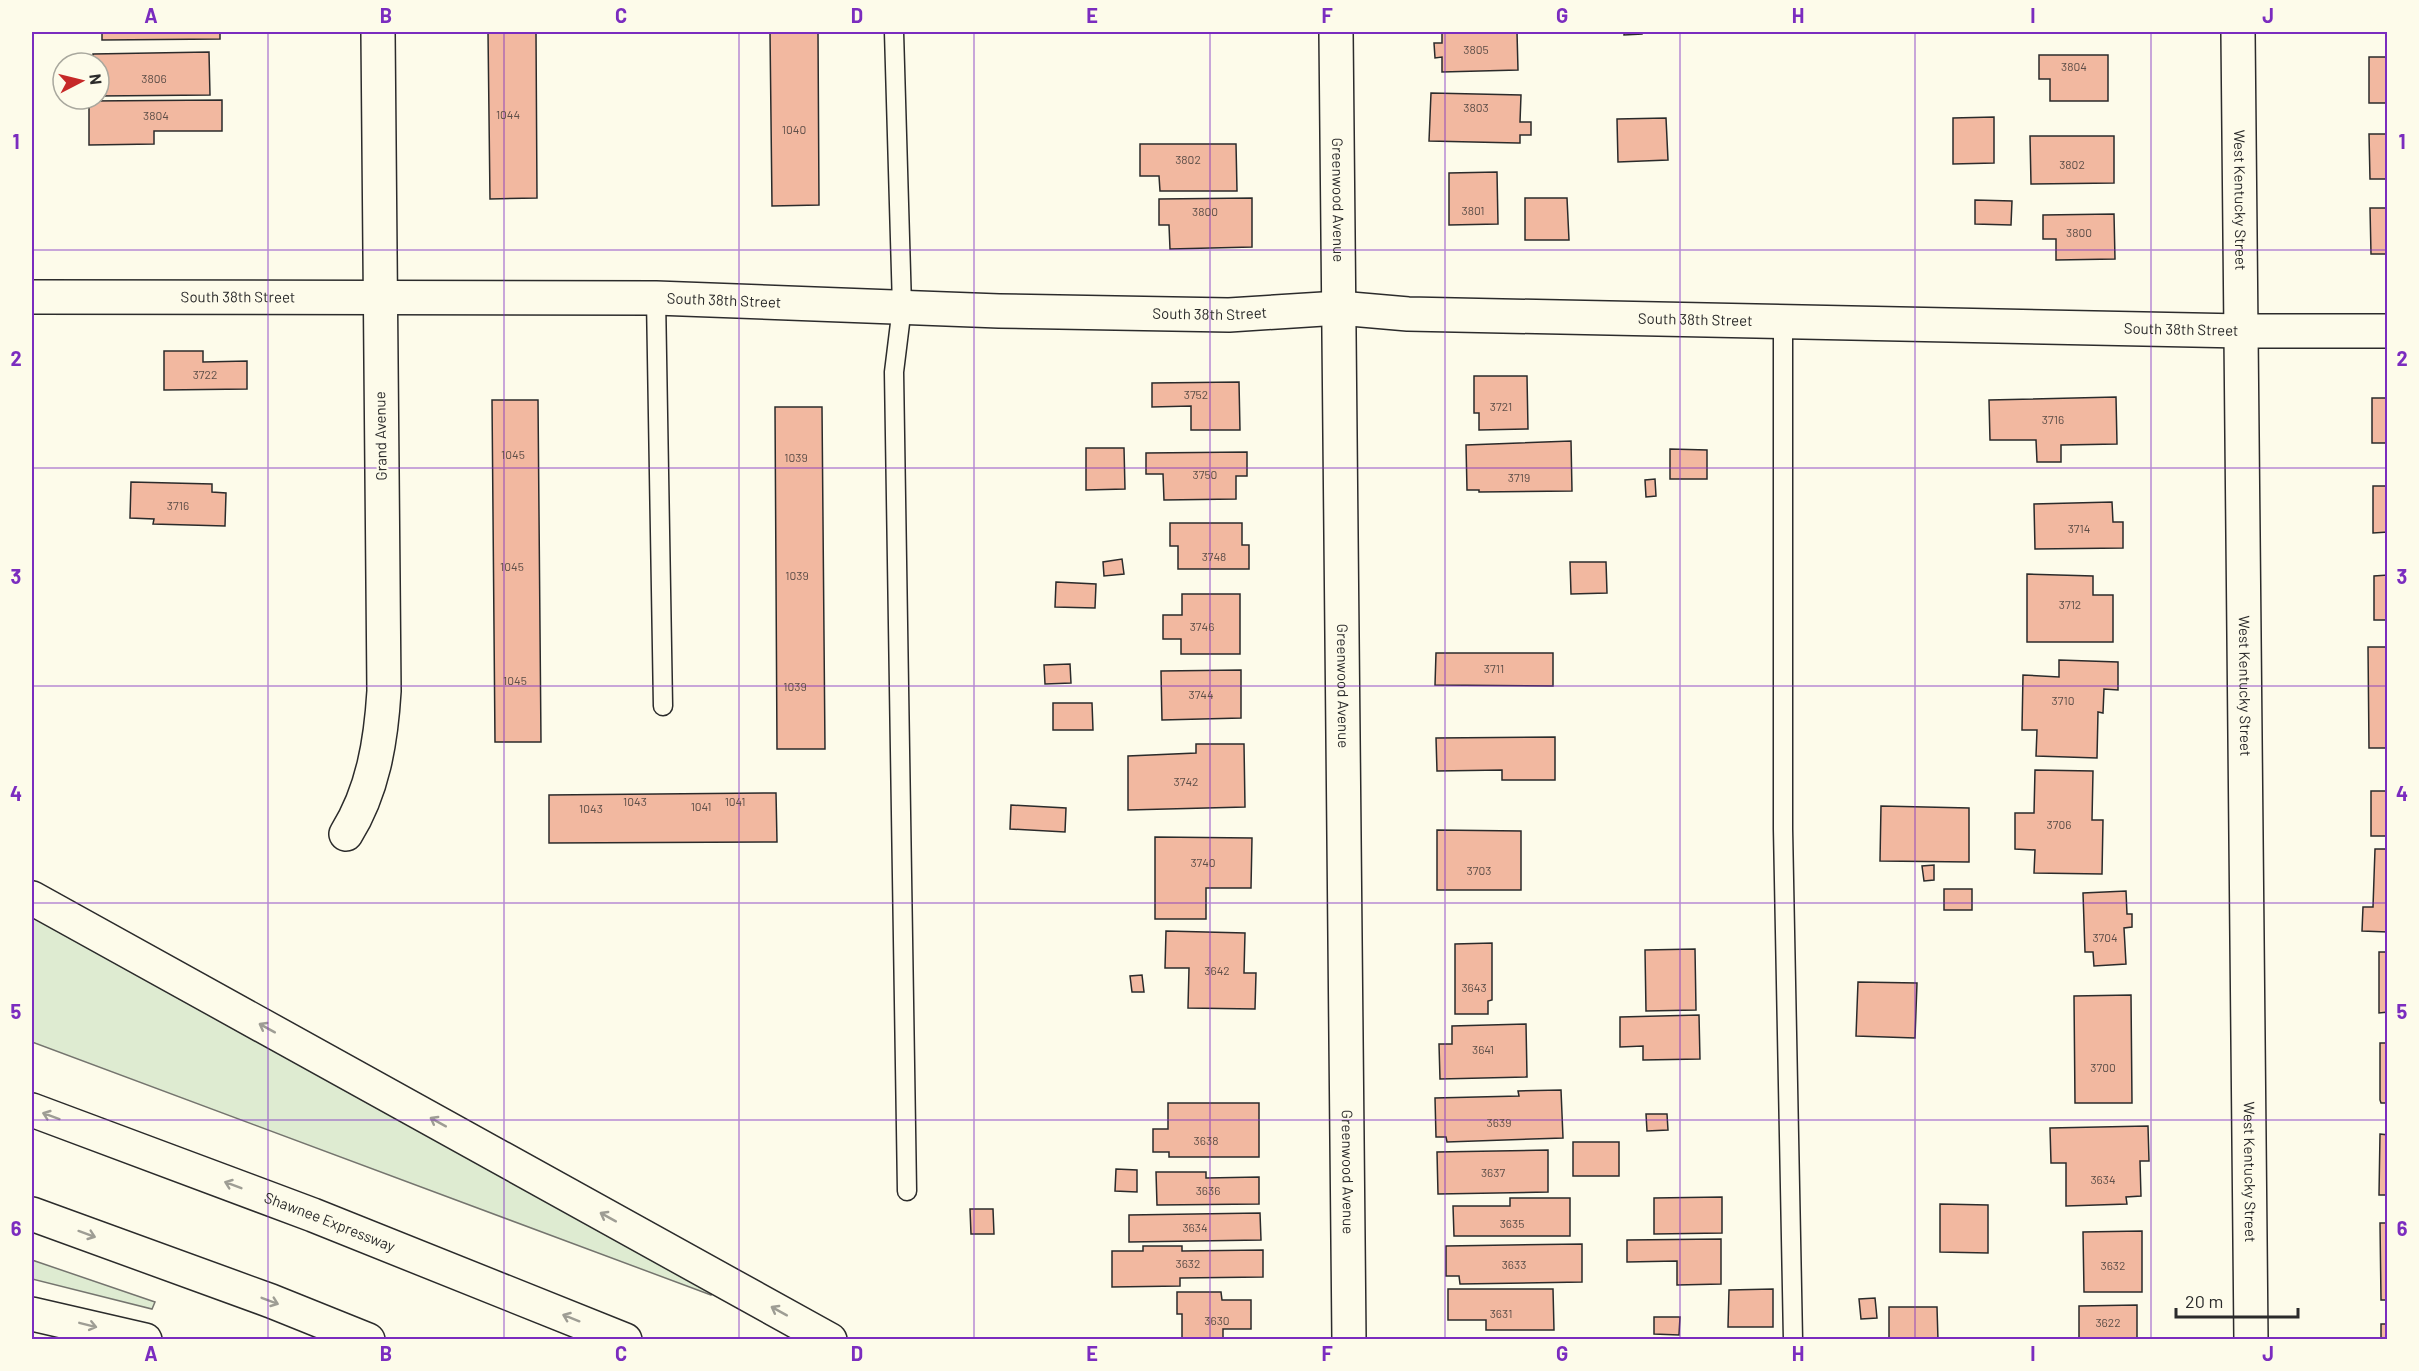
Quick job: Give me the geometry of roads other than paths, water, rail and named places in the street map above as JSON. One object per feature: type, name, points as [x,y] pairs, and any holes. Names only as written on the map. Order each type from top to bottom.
[{"type":"main road","name":"Grand Avenue","points":[[346,834],[354,821],[375,767],[384,692],[378,32]]},
{"type":"main road","name":"Greenwood Avenue","points":[[1336,32],[1349,1340]]},
{"type":"main road","name":"West Kentucky Street","points":[[2238,32],[2251,1340]]},
{"type":"main road","name":"South 38th Street","points":[[32,297],[656,298],[1229,315],[1339,308],[1408,314],[2242,331],[2388,331]]},
{"type":"main road","points":[[32,898],[830,1340]]},
{"type":"main road","name":"Shawnee Expressway","points":[[32,1110],[313,1215],[625,1340]]},
{"type":"main road","points":[[32,1214],[271,1301],[368,1340]]},
{"type":"main road","points":[[32,1314],[145,1340]]},
{"type":"lane","points":[[894,32],[902,307],[894,372],[908,1191]]},
{"type":"lane","points":[[656,298],[663,706]]},
{"type":"lane","points":[[1783,321],[1784,829],[1793,1340]]}]
